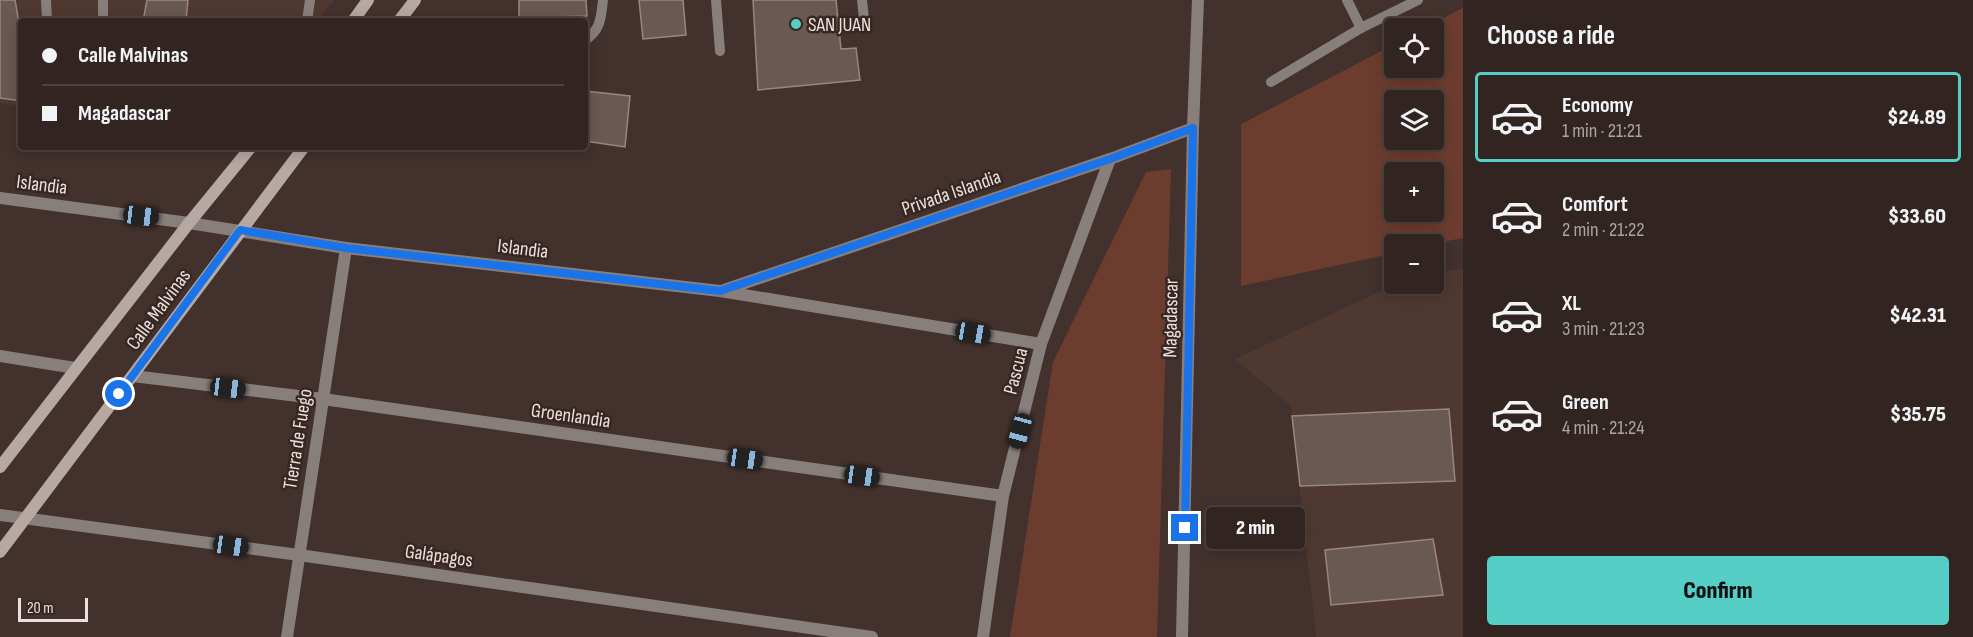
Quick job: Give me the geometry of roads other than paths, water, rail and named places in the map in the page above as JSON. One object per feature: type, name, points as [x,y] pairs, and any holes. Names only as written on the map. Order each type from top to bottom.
[{"type":"street","points":[[354,18],[368,0]]},
{"type":"street","points":[[401,18],[415,0]]},
{"type":"street","name":"Magadascar","points":[[1182,637],[1198,0]]},
{"type":"street","name":"Privada Islandia","points":[[720,291],[1110,159],[1193,128]]},
{"type":"street","name":"Calle Malvinas","points":[[0,467],[75,368],[249,150]]},
{"type":"street","name":"Calle Malvinas","points":[[0,552],[302,150]]},
{"type":"street","name":"Pascua","points":[[983,637],[1003,495],[1041,344],[1110,159]]},
{"type":"street","name":"Islandia","points":[[0,198],[240,230],[346,248],[720,291],[1041,344]]},
{"type":"street","name":"Tierra de Fuego","points":[[287,637],[346,248]]},
{"type":"street","points":[[0,356],[75,368]]},
{"type":"street","name":"Groenlandia","points":[[133,376],[323,399],[1003,495]]},
{"type":"street","name":"Galápagos","points":[[0,515],[299,555],[872,637]]},
{"type":"lane","points":[[46,0],[47,18]]},
{"type":"lane","points":[[103,18],[104,0]]},
{"type":"lane","points":[[307,18],[310,0]]},
{"type":"lane","points":[[588,38],[600,24],[603,0]]},
{"type":"lane","points":[[716,0],[720,51]]},
{"type":"lane","points":[[862,0],[865,28]]},
{"type":"lane","points":[[1347,0],[1361,28]]},
{"type":"lane","points":[[1271,82],[1361,28],[1418,0]]},
{"type":"place","name":"SAN JUAN","points":[[796,24]]}]
